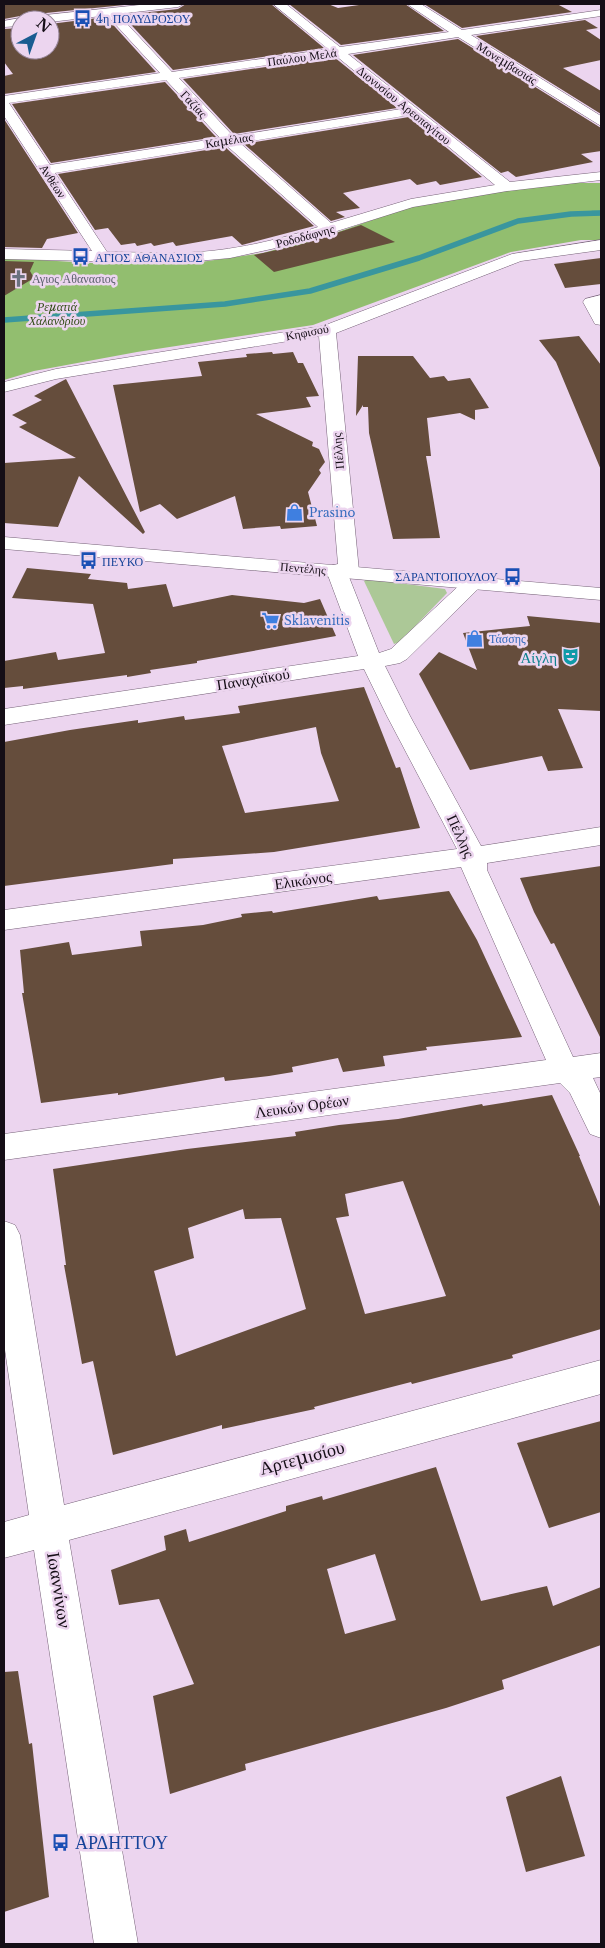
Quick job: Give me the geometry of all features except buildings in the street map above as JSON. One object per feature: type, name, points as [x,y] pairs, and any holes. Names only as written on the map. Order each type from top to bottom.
[{"type":"street","points":[[60,17],[178,4]]},
{"type":"street","name":"Διονυσίου Αρεοπαγίτου","points":[[278,4],[507,187]]},
{"type":"street","name":"Μονεμβασιάς","points":[[413,4],[601,122]]},
{"type":"street","name":"Γαζίας","points":[[109,11],[229,140],[330,230]]},
{"type":"street","name":"Παύλου Μελά","points":[[4,100],[601,13]]},
{"type":"street","name":"Ανθέων","points":[[4,106],[103,257]]},
{"type":"street","name":"Καμέλιας","points":[[46,170],[412,111]]},
{"type":"street","name":"Ροδοδάφνης","points":[[4,254],[175,258],[230,253],[294,240],[411,203],[507,187],[601,176]]},
{"type":"street","name":"Κηφισού","points":[[4,388],[56,374],[327,330],[518,257],[586,246],[601,246]]},
{"type":"street","points":[[596,301],[601,320]]},
{"type":"street","name":"Πέλλης","points":[[327,330],[342,591],[371,661],[474,856],[474,870],[564,1070],[581,1084],[601,1125]]},
{"type":"street","name":"Πεντέλης","points":[[4,543],[601,594]]},
{"type":"street","name":"Παναχαϊκού","points":[[4,717],[392,658],[399,654],[473,583]]},
{"type":"street","name":"Ελικώνος","points":[[4,920],[474,856],[601,836]]},
{"type":"street","name":"Λευκών Ορέων","points":[[4,1147],[601,1065]]},
{"type":"street","name":"Ιωαννίνων","points":[[4,1235],[116,1944]]},
{"type":"street","name":"Αρτεμισίου","points":[[4,1540],[601,1377]]},
{"type":"green space","name":"Ρεματιά Χαλανδρίου","points":[[544,183],[601,183],[601,240],[581,240],[511,252],[313,325],[137,352],[34,371],[4,380],[4,258],[92,263],[187,264],[263,253],[335,233],[426,201]]},
{"type":"green space","points":[[367,579],[445,589],[447,593],[400,642],[394,644],[364,581]]},
{"type":"waterway","points":[[4,320],[225,304],[310,291],[419,258],[518,221],[571,214],[601,213],[592,213]]},
{"type":"place","name":"4η ΠΟΛΥΔΡΟΣΟΥ","points":[[82,18]]},
{"type":"place","name":"ΑΓΙΟΣ ΑΘΑΝΑΣΙΟΣ","points":[[81,257]]},
{"type":"place","name":"Αγιος Αθανασιος","points":[[18,278]]},
{"type":"place","name":"Prasino","points":[[295,512]]},
{"type":"place","name":"ΠΕΥΚΟ","points":[[88,561]]},
{"type":"place","name":"ΣΑΡΑΝΤΟΠΟΥΛΟΥ","points":[[512,576]]},
{"type":"place","name":"Sklavenitis","points":[[270,620]]},
{"type":"place","name":"Τάσσης","points":[[475,638]]},
{"type":"place","name":"Αίγλη","points":[[571,657]]},
{"type":"place","name":"ΑΡΔΗΤΤΟΥ","points":[[61,1843]]}]
